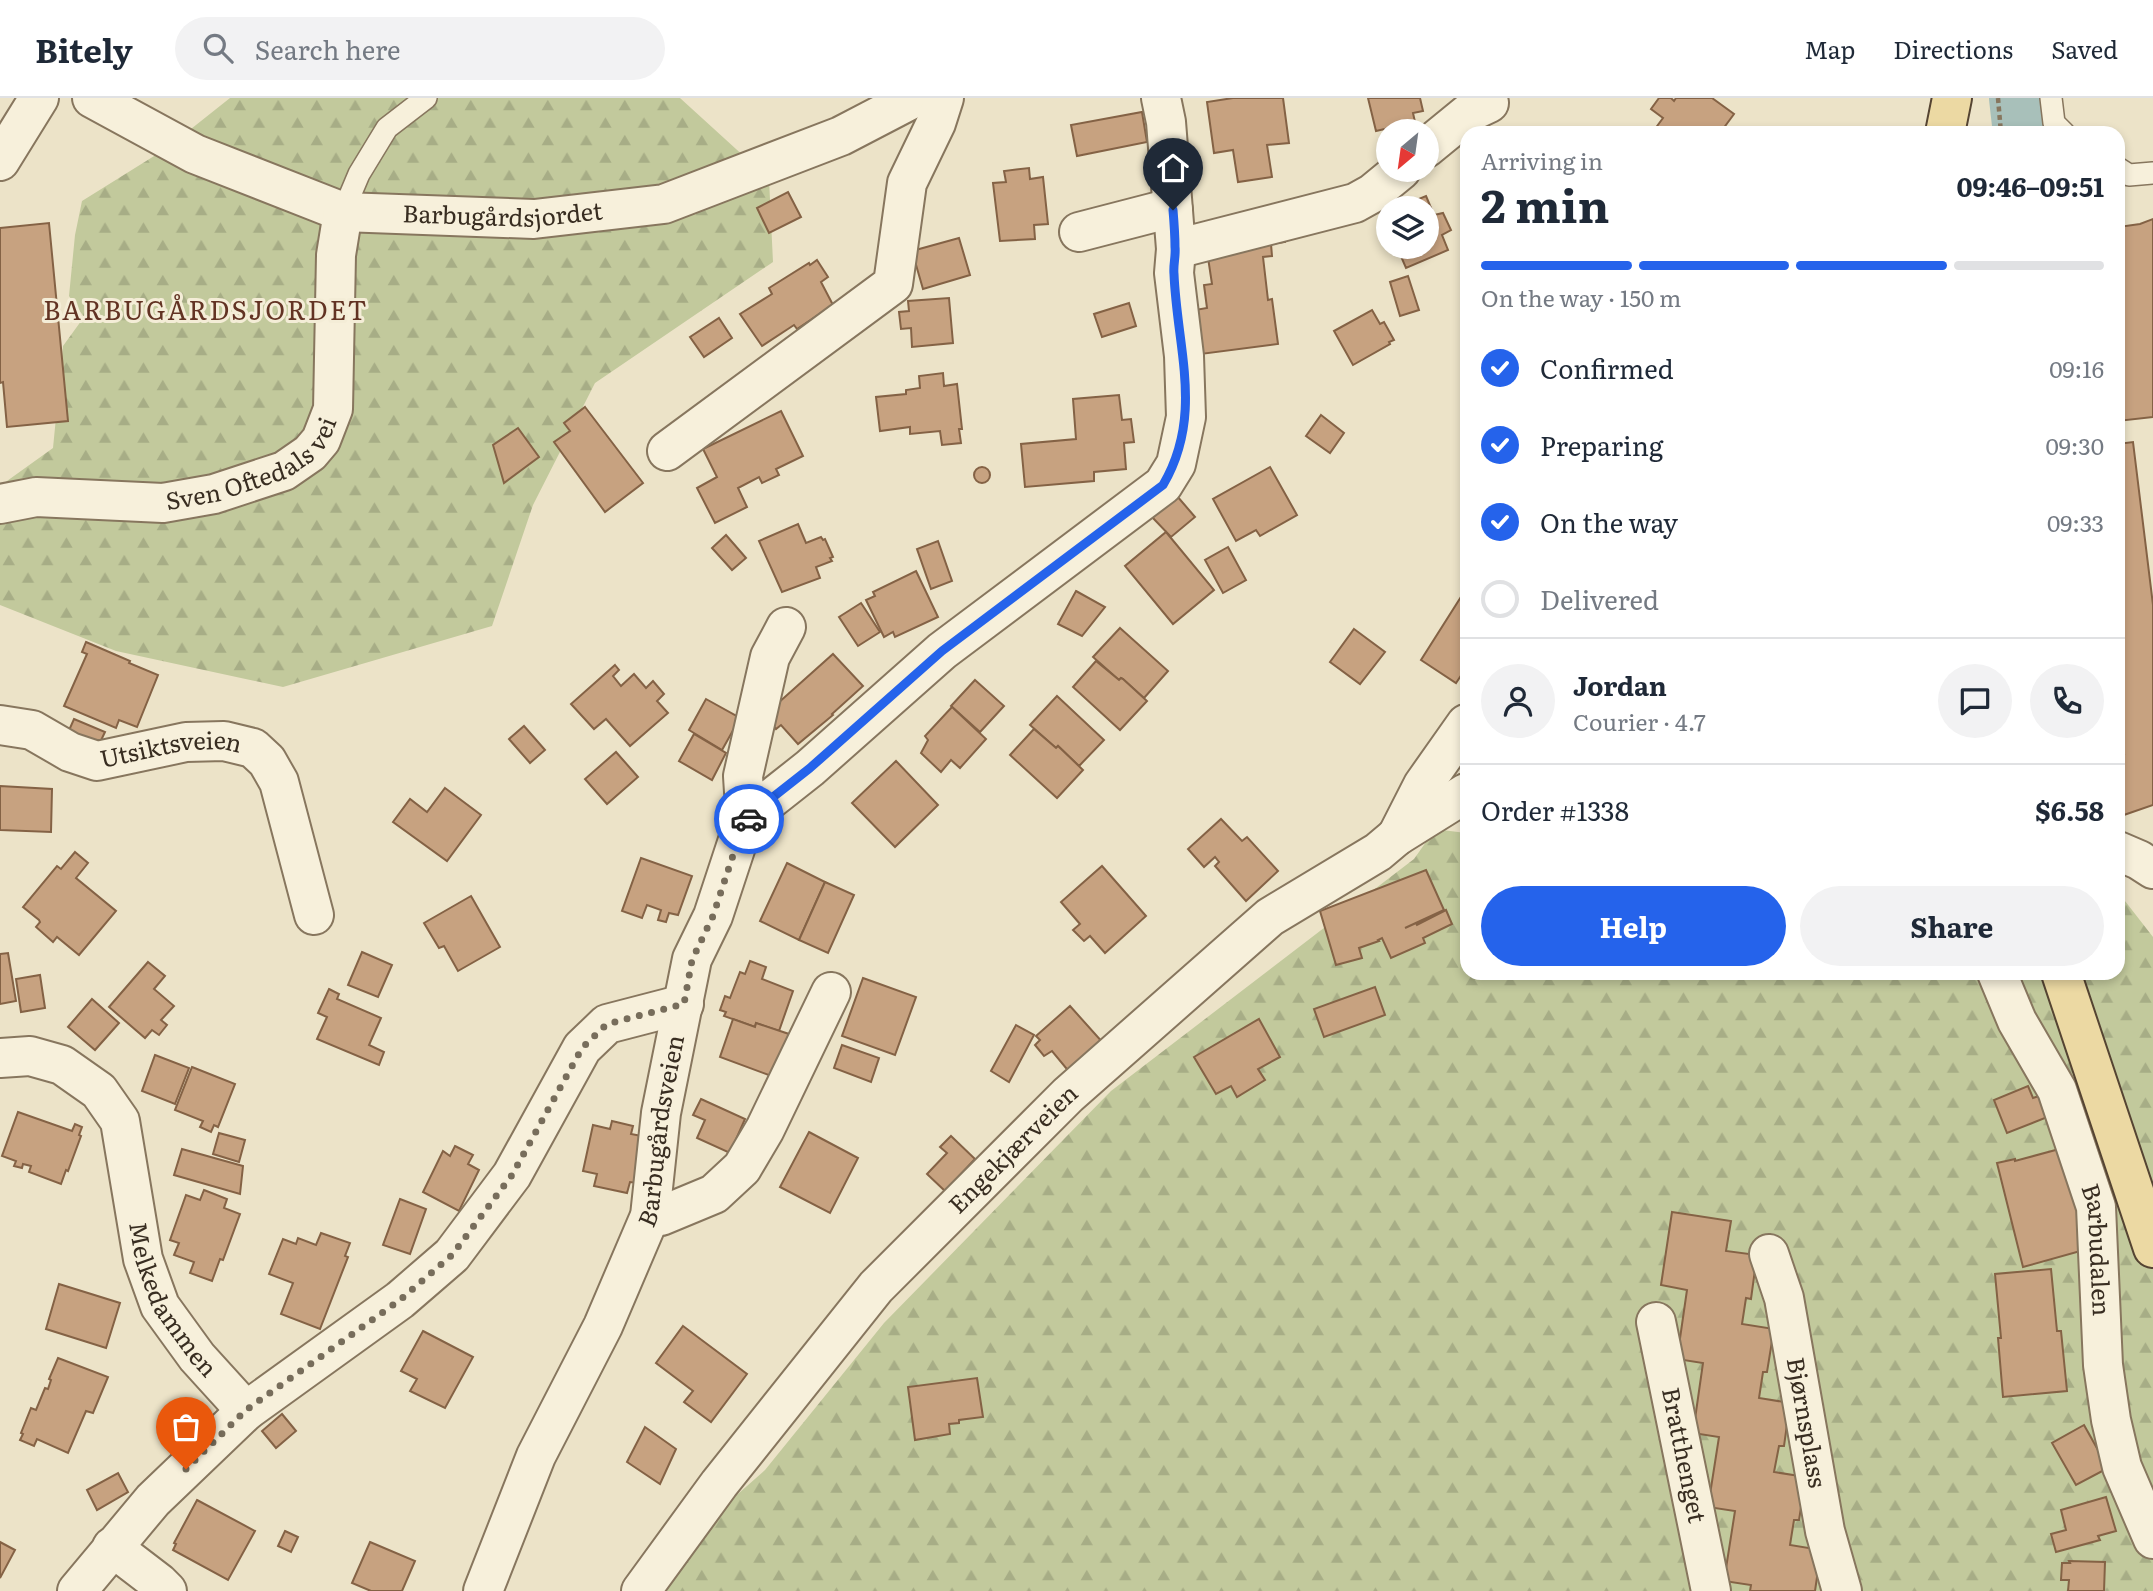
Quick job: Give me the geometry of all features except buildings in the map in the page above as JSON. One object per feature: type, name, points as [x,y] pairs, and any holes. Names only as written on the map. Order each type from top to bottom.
[{"type":"main road","points":[[1946,126],[1952,98]]},
{"type":"main road","points":[[1962,98],[1966,126]]},
{"type":"main road","name":"Barbudalen","points":[[2063,980],[2153,1248]]},
{"type":"street","points":[[0,161],[39,98]]},
{"type":"street","name":"Barbugårdsjordet","points":[[92,98],[195,154],[344,212],[534,219],[664,204],[841,136],[914,98]]},
{"type":"street","points":[[667,452],[893,285],[907,183],[936,123],[944,98]]},
{"type":"street","name":"Barbugårdsveien","points":[[483,1591],[536,1456],[603,1326],[650,1216],[661,1113],[692,960],[713,916],[743,825],[758,809],[810,768],[942,651],[1163,485],[1176,464],[1186,417],[1184,356],[1174,273],[1173,210],[1166,122],[1161,98]]},
{"type":"street","points":[[1439,137],[1469,112],[1489,103]]},
{"type":"street","points":[[1175,249],[1355,203],[1386,182]]},
{"type":"street","points":[[1079,232],[1173,210]]},
{"type":"street","name":"Sven Oftedals vei","points":[[0,504],[36,497],[163,503],[214,494],[284,471],[310,453],[321,440],[334,409],[336,255],[344,212]]},
{"type":"street","points":[[758,809],[744,792],[743,776],[770,657],[786,627]]},
{"type":"street","name":"Utsiktsveien","points":[[0,725],[32,730],[70,752],[97,761],[186,742],[224,741],[253,748],[267,761],[279,782],[314,915]]},
{"type":"street","points":[[1397,836],[1423,785],[1460,733]]},
{"type":"street","name":"Engekjærveien","points":[[641,1591],[719,1484],[876,1287],[1058,1105],[1270,917],[1378,852],[1397,836],[1460,797]]},
{"type":"street","points":[[2125,854],[2153,869]]},
{"type":"street","name":"Barbudalen","points":[[2000,980],[2017,1021],[2057,1090],[2096,1207],[2103,1365],[2110,1420],[2122,1467],[2153,1539]]},
{"type":"street","points":[[650,1216],[661,1216],[714,1194],[742,1168],[765,1129],[831,992]]},
{"type":"street","points":[[76,1591],[153,1500],[246,1410],[400,1300],[452,1255],[512,1175],[582,1048],[607,1024],[684,1004]]},
{"type":"street","name":"Melkedammen","points":[[0,1058],[30,1056],[62,1065],[99,1091],[120,1121],[143,1259],[160,1306],[197,1357],[246,1410]]},
{"type":"street","name":"Bjørnsplass","points":[[1769,1254],[1784,1298],[1825,1531],[1842,1591]]},
{"type":"street","name":"Bratthenget","points":[[1656,1322],[1711,1591]]},
{"type":"street","points":[[112,1547],[167,1591]]},
{"type":"lane","points":[[344,212],[359,174],[387,128],[426,98]]},
{"type":"lane","points":[[2052,98],[2054,123],[2057,126]]},
{"type":"lane","points":[[2125,172],[2129,175],[2153,173]]},
{"type":"path","points":[[1998,98],[2000,126]]},
{"type":"green space","points":[[230,98],[680,98],[769,179],[773,262],[595,383],[533,505],[492,626],[283,687],[116,651],[0,605],[0,486],[53,448],[63,346],[84,317],[69,296],[75,235],[82,201],[167,148]]},
{"type":"green space","points":[[1443,818],[1442,830],[1460,832],[1460,980],[2125,980],[2125,901],[2153,937],[2153,1591],[628,1591],[765,1470],[884,1323],[1111,1091],[1414,859]]},
{"type":"waterway","points":[[2022,98],[2025,126]]},
{"type":"way so far","points":[[186,1469],[246,1410],[400,1300],[452,1255],[512,1175],[582,1048],[594,1036],[607,1024],[684,1004],[692,960],[713,916],[743,825],[749,819]]},
{"type":"district","name":"BARBUGÅRDSJORDET","points":[[206,311]]},
{"type":"route","points":[[749,819],[942,651],[1163,485],[1176,464],[1186,417],[1184,356],[1174,273],[1173,210]]}]
